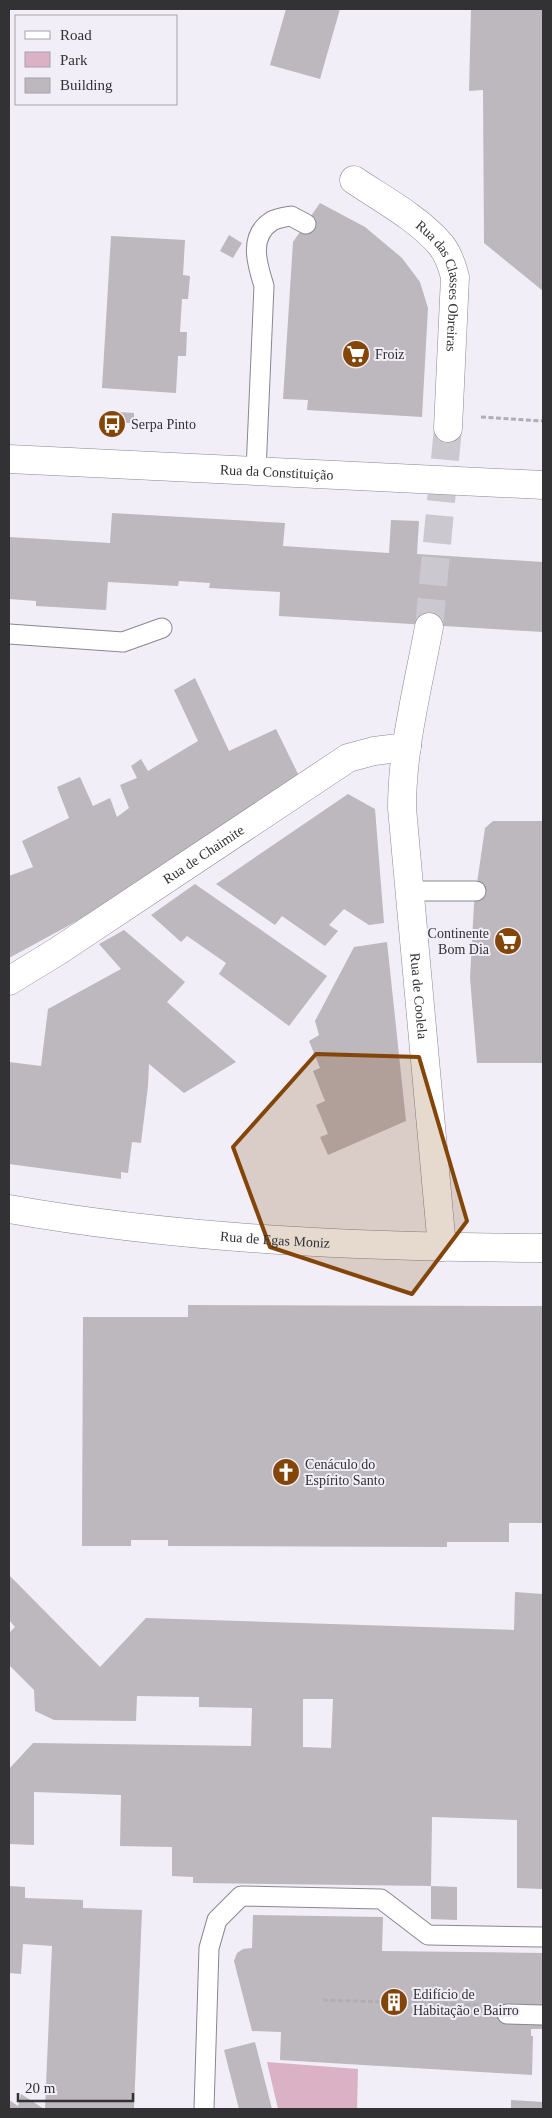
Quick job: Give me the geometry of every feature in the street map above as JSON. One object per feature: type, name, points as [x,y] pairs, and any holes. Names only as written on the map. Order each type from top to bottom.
[{"type":"street","name":"Rua das Classes Obreiras","points":[[354,180],[413,220],[440,245],[450,260],[455,277],[448,428]]},
{"type":"street","name":"Rua da Constituição","points":[[9,459],[543,485]]},
{"type":"street","points":[[407,747],[429,627]]},
{"type":"street","name":"Rua de Coolela","points":[[407,747],[402,781],[402,808],[442,1247]]},
{"type":"street","name":"Rua de Chaimite","points":[[9,980],[58,951],[348,758],[374,751],[407,747]]},
{"type":"street","name":"Rua de Egas Moniz","points":[[9,1209],[184,1233],[442,1247],[543,1248]]},
{"type":"lane","points":[[256,471],[264,286],[255,258],[258,241],[260,232],[273,220],[291,216],[306,224]]},
{"type":"lane","points":[[9,634],[123,642],[162,628]]},
{"type":"lane","points":[[410,891],[476,891]]},
{"type":"lane","points":[[204,2109],[209,1948],[217,1920],[241,1896],[381,1899],[428,1935],[543,1938]]},
{"type":"lane","points":[[506,2014],[543,2016]]},
{"type":"path","points":[[495,418],[543,420]]},
{"type":"path","points":[[323,2000],[500,2005],[506,2014]]},
{"type":"highlighted area","points":[[316,1054],[419,1057],[467,1221],[412,1294],[270,1247],[233,1147]]},
{"type":"green space","points":[[267,2062],[358,2069],[357,2109],[278,2109]]},
{"type":"building","points":[[286,9],[340,9],[320,79],[270,65]]},
{"type":"building","points":[[543,9],[543,291],[484,243],[483,90],[469,91],[471,10]]},
{"type":"building","name":"Froiz","points":[[320,203],[365,227],[402,258],[420,282],[428,308],[422,417],[307,410],[308,400],[283,399],[293,242]]},
{"type":"building","points":[[229,235],[242,243],[233,258],[220,251]]},
{"type":"building","points":[[111,236],[185,240],[183,275],[190,276],[188,299],[182,299],[180,332],[187,332],[186,356],[178,356],[176,393],[102,388]]},
{"type":"building","points":[[118,412],[134,413],[134,423],[118,423]]},
{"type":"building","points":[[112,513],[285,523],[283,546],[389,553],[391,520],[419,521],[417,554],[543,562],[543,632],[279,616],[280,592],[209,588],[210,583],[179,581],[178,586],[108,582],[106,610],[36,606],[36,601],[9,599],[9,537],[110,543]]},
{"type":"building","points":[[195,678],[229,751],[276,729],[301,780],[77,921],[9,958],[9,876],[33,867],[22,841],[69,818],[57,787],[80,777],[93,806],[110,798],[117,817],[129,808],[120,785],[137,778],[131,766],[141,759],[148,771],[198,741],[174,690]]},
{"type":"building","points":[[348,794],[375,809],[384,923],[369,925],[344,909],[329,925],[338,931],[325,946],[282,916],[275,925],[216,884]]},
{"type":"building","name":"Continente Bom Dia","points":[[493,821],[543,821],[543,1063],[477,1063],[470,978],[474,904],[485,828]]},
{"type":"building","points":[[195,884],[327,976],[289,1026],[219,974],[226,963],[187,936],[181,942],[151,915]]},
{"type":"building","points":[[124,930],[185,982],[167,1002],[236,1062],[184,1093],[149,1064],[141,1143],[132,1142],[128,1173],[121,1172],[121,1179],[9,1164],[9,1062],[41,1066],[48,1009],[121,969],[99,944]]},
{"type":"building","points":[[387,942],[406,1121],[328,1155],[320,1137],[328,1134],[316,1105],[325,1101],[313,1071],[320,1068],[309,1041],[319,1035],[315,1021],[354,947]]},
{"type":"building","name":"Cenáculo do Espírito Santo","points":[[188,1305],[543,1306],[543,1523],[509,1523],[509,1542],[447,1542],[447,1547],[168,1546],[168,1540],[131,1540],[131,1546],[82,1546],[83,1317],[188,1317]]},
{"type":"building","points":[[9,1575],[100,1667],[146,1618],[514,1630],[515,1592],[543,1594],[543,1889],[517,1888],[517,1820],[432,1817],[431,1886],[193,1883],[193,1877],[172,1876],[172,1847],[120,1846],[121,1795],[34,1792],[34,1845],[9,1844],[9,1769],[33,1743],[251,1746],[252,1708],[199,1707],[199,1697],[137,1696],[136,1721],[54,1720],[35,1711],[34,1690],[9,1665],[9,1633],[15,1627],[9,1620]],"holes":[[[303,1699],[333,1699],[331,1748],[303,1747]]]},
{"type":"building","points":[[9,1886],[25,1887],[25,1898],[83,1900],[83,1908],[142,1910],[134,2109],[45,2109],[52,1946],[23,1944],[21,1974],[9,1973]]},
{"type":"building","points":[[431,1886],[457,1887],[457,1920],[431,1919]]},
{"type":"building","name":"Edifício de Habitação e Bairro","points":[[253,1915],[383,1917],[382,1951],[543,1953],[543,2029],[531,2029],[531,2036],[533,2036],[532,2075],[280,2060],[281,2032],[252,2031],[234,1961],[237,1953],[243,1949],[252,1948]]},
{"type":"building","points":[[255,2042],[272,2109],[239,2109],[224,2050]]},
{"type":"building","points":[[21,2094],[44,2109],[9,2109],[9,2100],[18,2106]]},
{"type":"building","points":[[511,2100],[543,2102],[543,2109],[511,2109]]},
{"type":"tunnel","points":[[429,627],[448,428]]},
{"type":"place","name":"Froiz","points":[[356,354]]},
{"type":"place","name":"Serpa Pinto","points":[[112,424]]},
{"type":"place","name":"Continente Bom Dia","points":[[508,941]]},
{"type":"place","name":"Cenáculo do Espírito Santo","points":[[286,1472]]},
{"type":"place","name":"Edifício de Habitação e Bairro","points":[[394,2002]]}]
